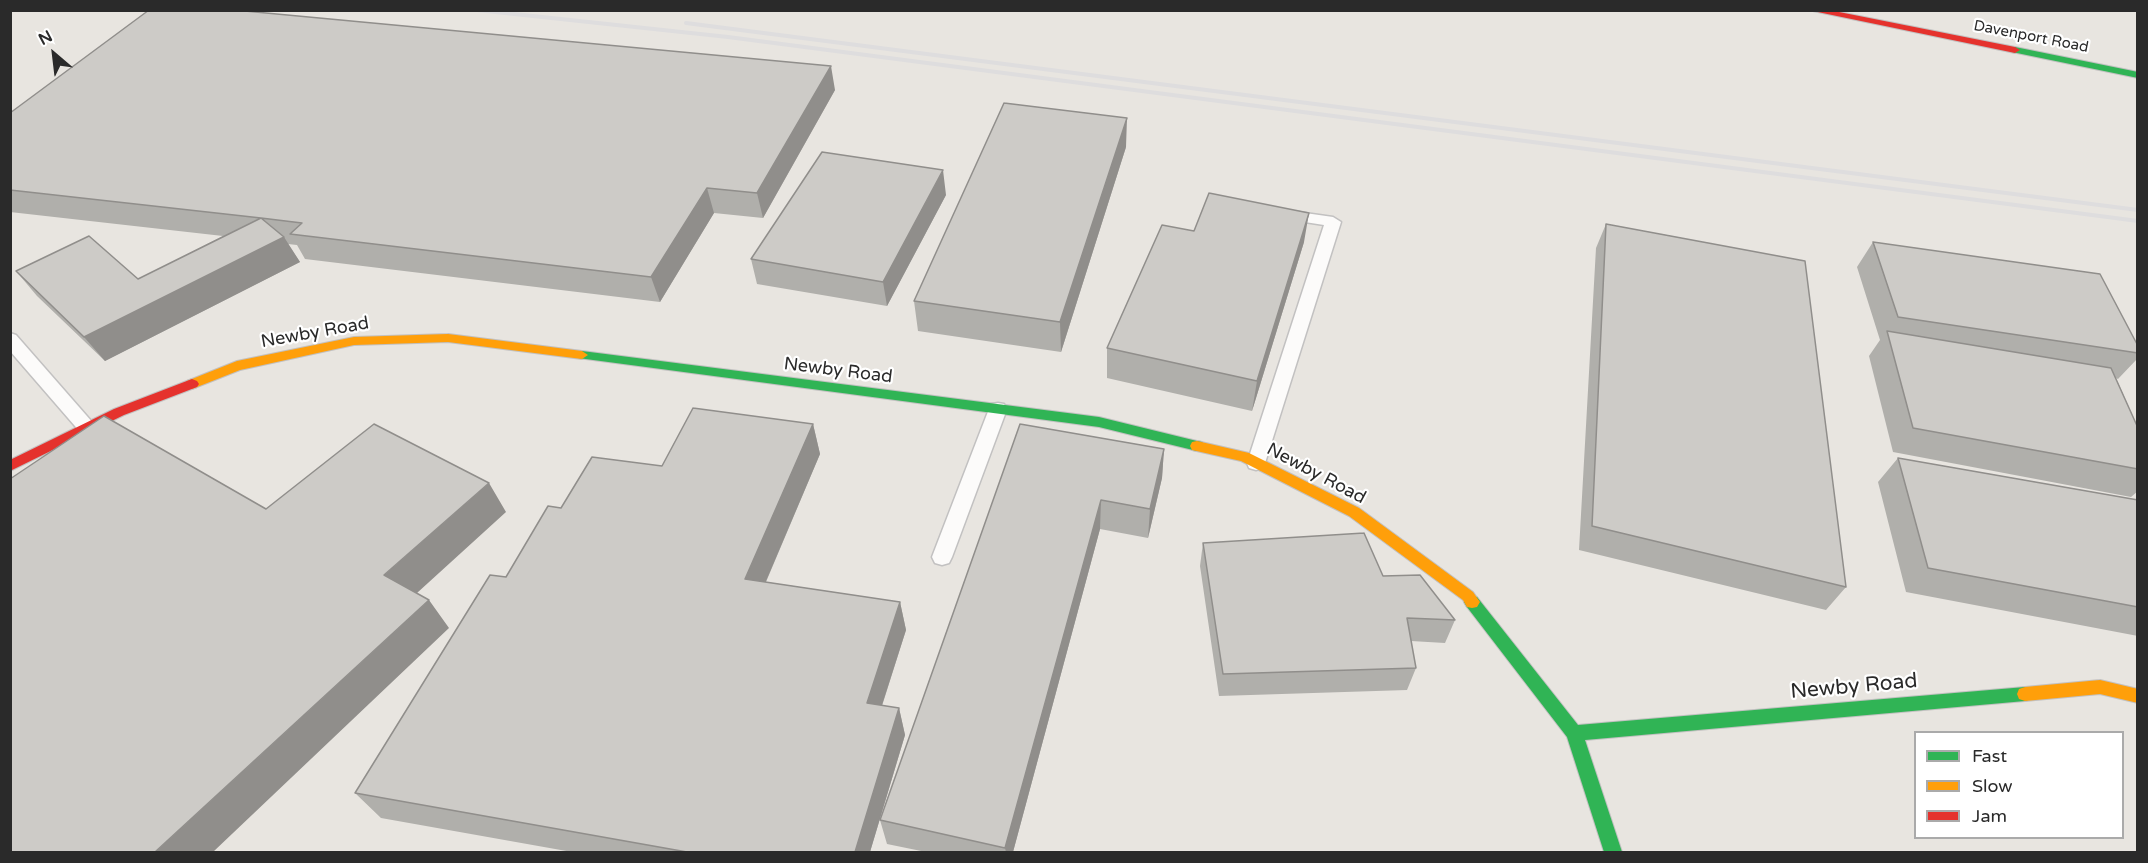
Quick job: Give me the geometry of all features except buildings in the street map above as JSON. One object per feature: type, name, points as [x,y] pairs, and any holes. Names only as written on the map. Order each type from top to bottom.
[{"type":"street","name":"Davenport Road","points":[[1812,10],[2138,75]]},
{"type":"street","name":"Newby Road","points":[[10,466],[119,412],[237,366],[354,341],[448,338],[1099,422],[1244,457],[1256,462],[1354,512],[1468,596],[1574,734],[1613,852]]},
{"type":"street","name":"Newby Road","points":[[1574,734],[2100,687],[2138,696]]},
{"type":"lane","points":[[1256,462],[1333,222],[1264,212]]},
{"type":"lane","points":[[10,339],[87,428]]},
{"type":"lane","points":[[942,557],[998,409]]},
{"type":"railway","points":[[477,10],[728,37],[2138,221]]},
{"type":"railway","points":[[686,23],[2138,210]]},
{"type":"traffic: fast","points":[[2015,50],[2138,75]]},
{"type":"traffic: fast","points":[[582,355],[1099,422],[1197,446]]},
{"type":"traffic: fast","points":[[1472,602],[1574,733],[1613,852]]},
{"type":"traffic: fast","points":[[1574,733],[2025,694]]},
{"type":"traffic: slow","points":[[192,384],[237,366],[354,341],[448,338],[582,355]]},
{"type":"traffic: slow","points":[[1197,446],[1244,457],[1354,512],[1468,596],[1472,602]]},
{"type":"traffic: slow","points":[[2025,694],[2100,687],[2138,696]]},
{"type":"traffic: jam","points":[[1812,10],[2015,50]]},
{"type":"traffic: jam","points":[[10,466],[119,412],[192,384]]}]
